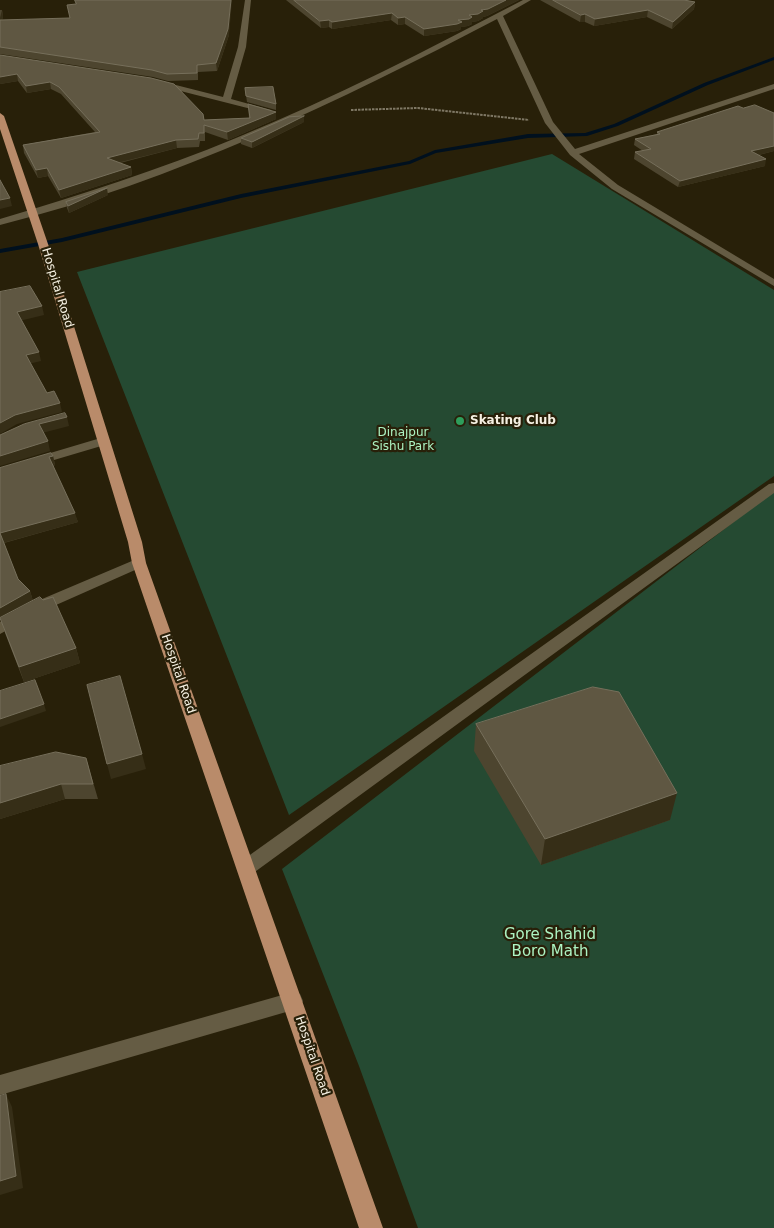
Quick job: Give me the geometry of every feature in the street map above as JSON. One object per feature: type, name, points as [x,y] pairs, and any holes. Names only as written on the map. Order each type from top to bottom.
[{"type":"main road","name":"Hospital Road","points":[[0,116],[40,234],[135,542],[139,563],[293,1001],[370,1228]]},
{"type":"street","points":[[226,101],[242,47],[248,0]]},
{"type":"street","points":[[0,222],[110,188],[239,140],[289,118],[528,0]]},
{"type":"street","points":[[499,15],[549,123],[570,150],[615,187],[774,282]]},
{"type":"street","points":[[153,81],[289,118]]},
{"type":"street","points":[[570,150],[774,86]]},
{"type":"street","points":[[0,472],[104,441]]},
{"type":"street","points":[[246,868],[774,487]]},
{"type":"street","points":[[0,628],[33,609],[139,563]]},
{"type":"street","points":[[0,1085],[293,1001]]},
{"type":"path","points":[[351,110],[421,108],[466,111],[549,123]]},
{"type":"green space","name":"Dinajpur Sishu Park","points":[[552,154],[774,290],[774,476],[289,815],[77,272]]},
{"type":"green space","name":"Gore Shahid Boro Math","points":[[774,491],[774,1228],[418,1228],[359,1066],[282,869]]},
{"type":"building","points":[[75,0],[231,0],[228,29],[216,63],[197,65],[197,73],[167,74],[152,70],[0,47],[0,20],[70,18],[67,5],[76,4]]},
{"type":"building","points":[[294,0],[506,0],[488,9],[481,10],[483,11],[478,14],[469,15],[472,17],[469,19],[458,20],[462,22],[457,24],[424,29],[405,17],[398,18],[392,13],[332,22],[329,20],[320,21]]},
{"type":"building","points":[[553,0],[684,0],[695,2],[673,22],[648,10],[595,19],[585,14],[581,15]]},
{"type":"building","points":[[0,55],[151,78],[174,84],[203,114],[204,120],[250,118],[248,104],[276,112],[227,132],[204,125],[204,133],[199,133],[198,139],[176,140],[107,158],[131,167],[59,190],[47,168],[36,170],[23,145],[100,132],[59,87],[50,82],[26,86],[17,74],[0,77]]},
{"type":"building","points":[[273,87],[276,104],[246,96],[245,88]]},
{"type":"building","points":[[755,105],[774,113],[774,146],[751,151],[766,159],[680,181],[635,152],[651,149],[635,139],[660,134],[657,132],[738,106],[743,108]]},
{"type":"building","points":[[304,116],[252,142],[241,138],[289,117]]},
{"type":"building","points":[[0,180],[10,198],[0,200]]},
{"type":"building","points":[[107,188],[68,206],[66,202]]},
{"type":"building","points":[[30,286],[42,306],[17,312],[39,352],[26,355],[47,393],[54,391],[60,403],[15,415],[0,423],[0,292]]},
{"type":"building","points":[[65,413],[67,417],[39,424],[48,441],[0,456],[0,435],[24,424]]},
{"type":"building","points":[[51,453],[53,456],[49,457],[75,513],[0,533],[0,468]]},
{"type":"building","points":[[0,533],[18,579],[30,591],[0,608]]},
{"type":"building","points":[[40,597],[43,600],[53,597],[76,648],[19,667],[0,618]]},
{"type":"building","points":[[120,676],[142,754],[107,764],[87,685]]},
{"type":"building","points":[[35,680],[44,704],[0,719],[0,691]]},
{"type":"building","points":[[593,687],[619,692],[677,793],[545,839],[476,724]]},
{"type":"building","points":[[56,752],[86,758],[93,784],[61,784],[0,803],[0,766]]},
{"type":"building","points":[[6,1094],[16,1176],[0,1181],[0,1096]]},
{"type":"waterway","points":[[0,251],[62,240],[241,196],[410,162],[435,152],[528,136],[585,135],[616,125],[706,84],[774,58]]},
{"type":"place","name":"Skating Club","points":[[460,421]]}]
